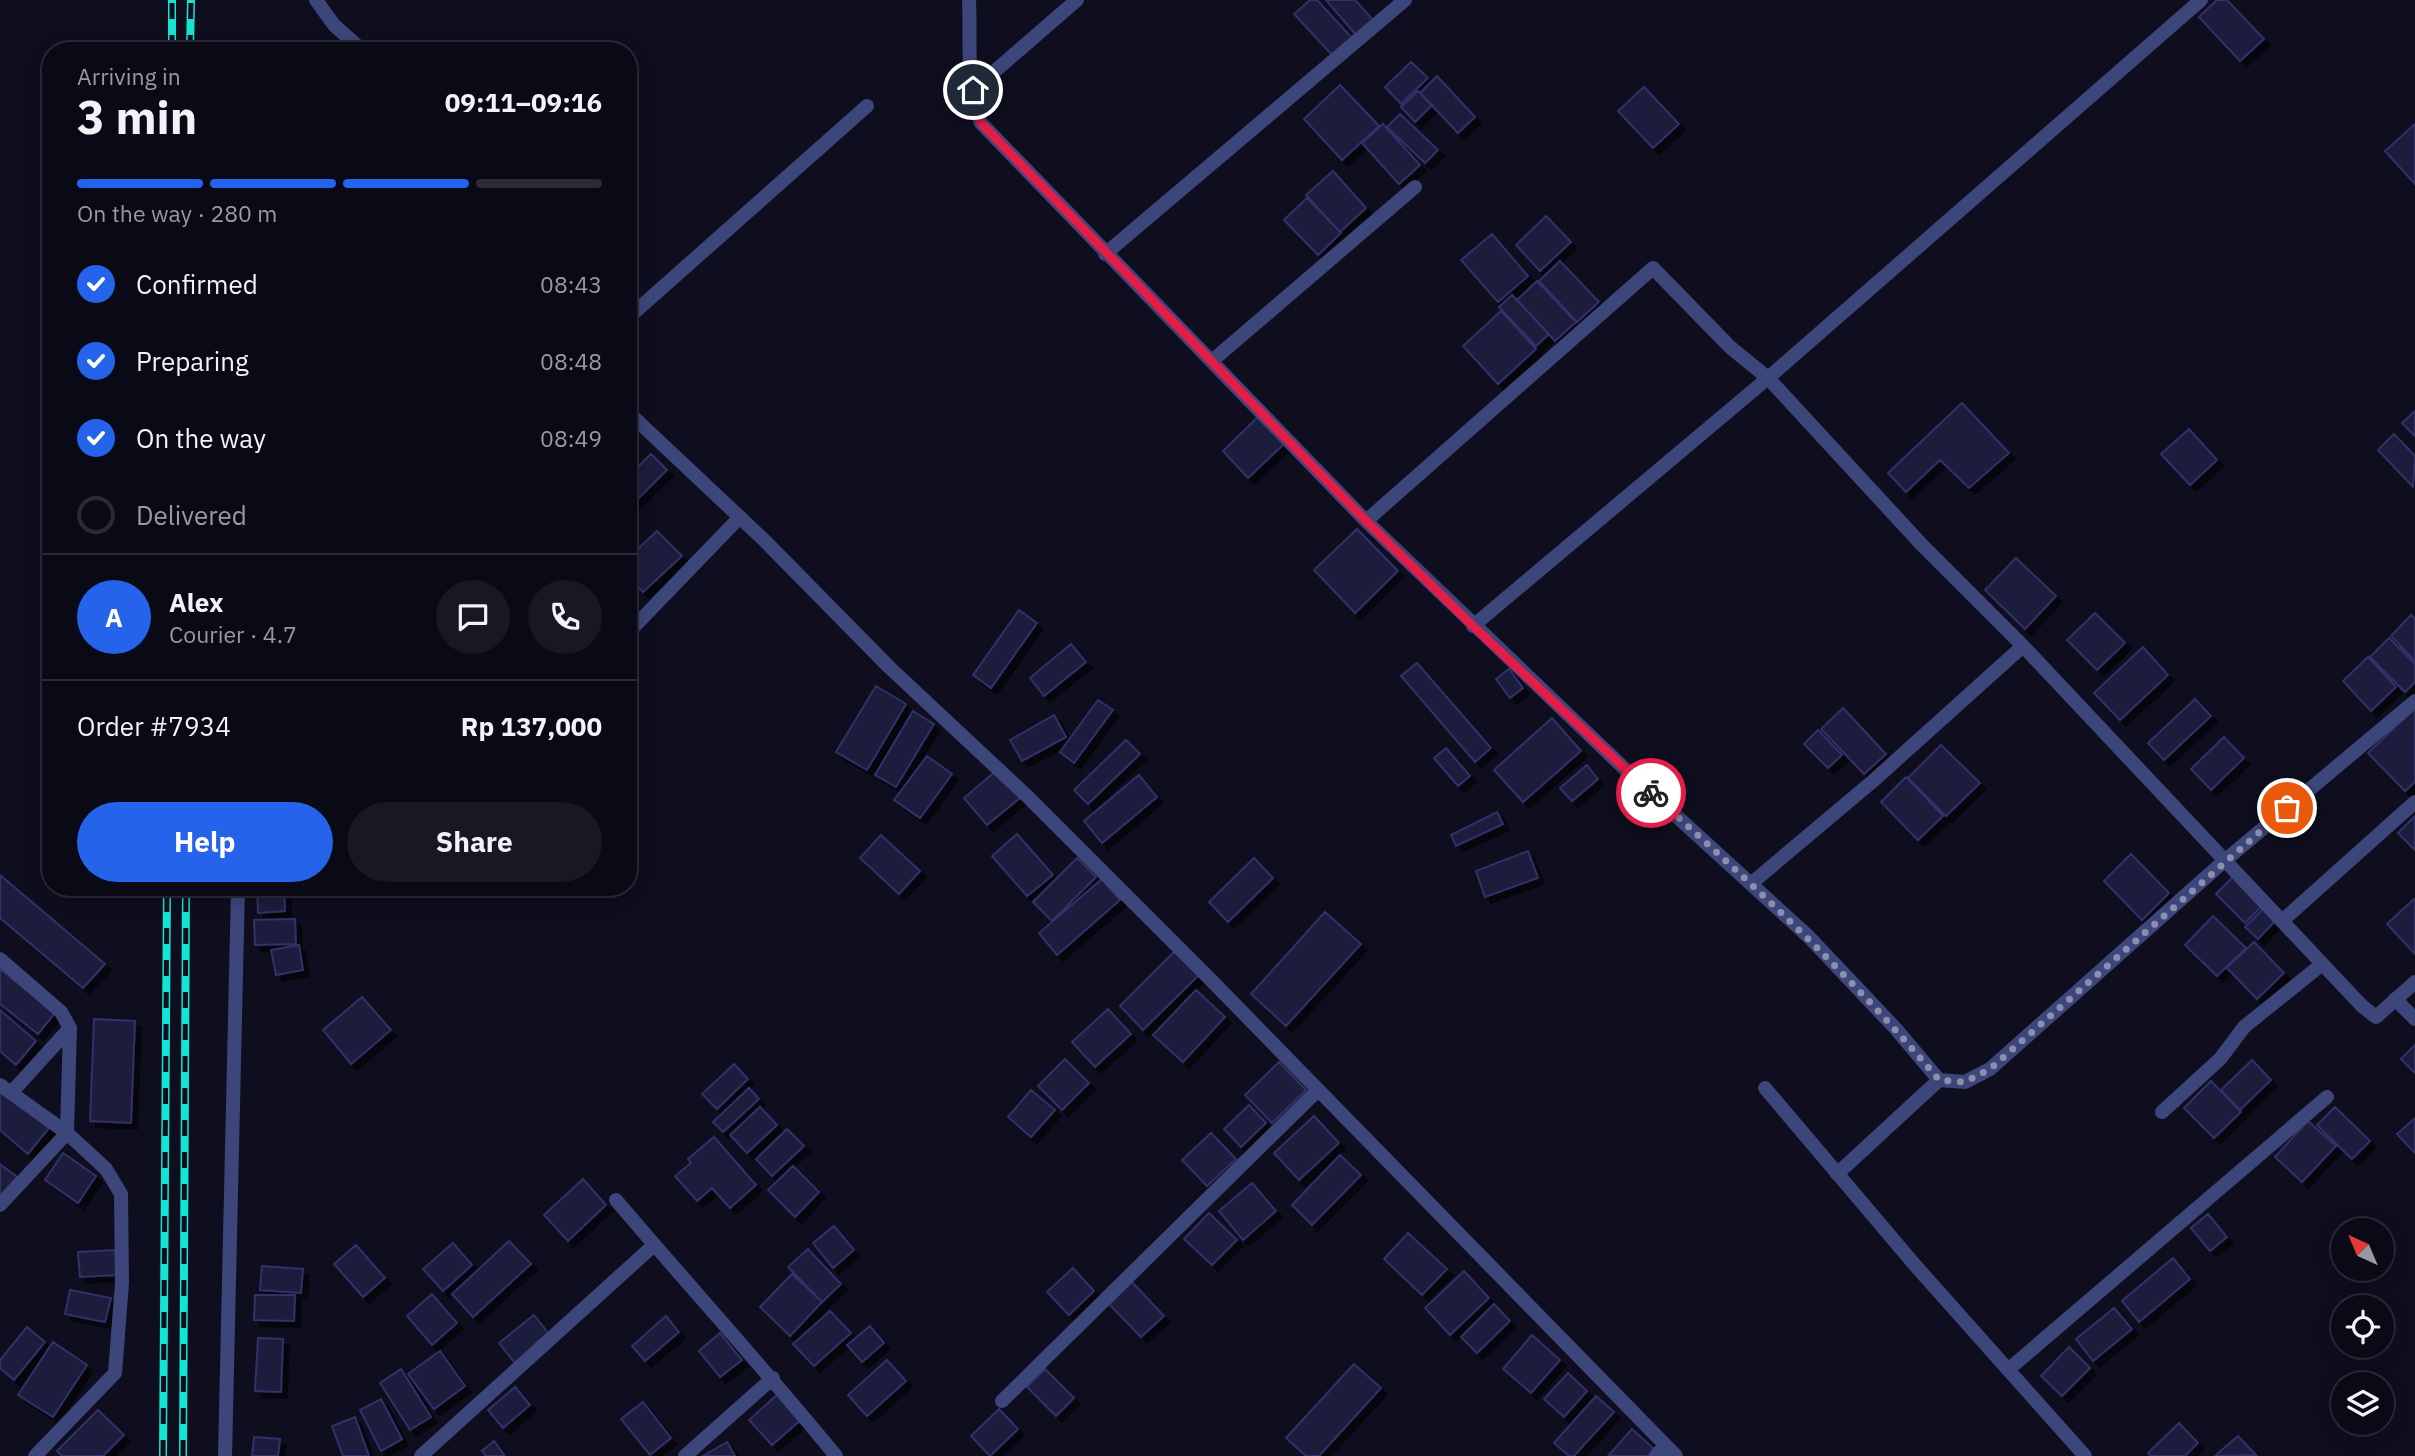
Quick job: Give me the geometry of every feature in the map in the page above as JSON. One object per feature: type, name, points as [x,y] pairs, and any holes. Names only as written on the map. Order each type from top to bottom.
[{"type":"street","points":[[316,0],[334,25],[353,42]]},
{"type":"street","points":[[969,0],[973,90],[975,110],[981,123],[1366,521],[1627,771],[1753,883],[1896,1029],[1939,1080],[1965,1082],[1990,1069],[2223,862],[2415,701]]},
{"type":"street","points":[[973,90],[1077,0]]},
{"type":"street","points":[[1473,626],[1768,378],[2201,0]]},
{"type":"street","points":[[1105,254],[1395,3]]},
{"type":"street","points":[[637,310],[867,106]]},
{"type":"street","points":[[1213,360],[1415,187]]},
{"type":"street","points":[[1366,521],[1653,268],[1731,347],[1768,378],[1922,545],[2023,646],[2321,965],[2376,1017],[2415,982]]},
{"type":"street","points":[[637,420],[740,517],[889,667],[1037,807],[1318,1090],[1665,1452]]},
{"type":"street","points":[[637,624],[740,517]]},
{"type":"street","points":[[1753,883],[2023,646]]},
{"type":"street","points":[[2282,921],[2415,802]]},
{"type":"street","points":[[225,1456],[238,896]]},
{"type":"street","points":[[0,959],[61,1012],[70,1028],[67,1133],[0,1205]]},
{"type":"street","points":[[2162,1112],[2220,1059],[2244,1027],[2321,965]]},
{"type":"street","points":[[2395,999],[2415,1019]]},
{"type":"street","points":[[35,1456],[110,1380],[117,1364],[122,1283],[121,1194],[106,1169],[67,1133],[6,1089],[70,1028]]},
{"type":"street","points":[[1837,1174],[1939,1080]]},
{"type":"street","points":[[1765,1088],[2084,1456]]},
{"type":"street","points":[[1002,1401],[1318,1090]]},
{"type":"street","points":[[2009,1369],[2327,1097]]},
{"type":"street","points":[[616,1200],[773,1378],[836,1456]]},
{"type":"street","points":[[422,1456],[654,1245]]},
{"type":"street","points":[[685,1456],[773,1378]]},
{"type":"building","points":[[1310,0],[1317,0],[1352,38],[1333,56],[1294,14]]},
{"type":"building","points":[[1326,0],[1355,0],[1373,20],[1356,35]]},
{"type":"building","points":[[2217,0],[2227,0],[2264,39],[2240,61],[2199,17]]},
{"type":"building","points":[[1411,62],[1428,78],[1401,104],[1385,87]]},
{"type":"building","points":[[1437,76],[1475,117],[1458,133],[1420,93]]},
{"type":"building","points":[[1340,85],[1379,126],[1342,160],[1304,119]]},
{"type":"building","points":[[1644,87],[1679,124],[1653,148],[1618,111]]},
{"type":"building","points":[[1418,91],[1432,105],[1415,122],[1401,107]]},
{"type":"building","points":[[1400,114],[1438,150],[1425,163],[1387,127]]},
{"type":"building","points":[[1383,124],[1420,165],[1399,184],[1362,143]]},
{"type":"building","points":[[2415,124],[2415,184],[2385,151]]},
{"type":"building","points":[[1333,171],[1366,208],[1340,232],[1306,195]]},
{"type":"building","points":[[1307,198],[1341,233],[1318,255],[1284,220]]},
{"type":"building","points":[[1546,216],[1571,242],[1540,271],[1516,245]]},
{"type":"building","points":[[1492,234],[1528,276],[1498,302],[1461,260]]},
{"type":"building","points":[[1560,261],[1599,302],[1577,322],[1539,281]]},
{"type":"building","points":[[1537,281],[1576,322],[1555,341],[1517,300]]},
{"type":"building","points":[[1512,295],[1549,334],[1536,346],[1499,307]]},
{"type":"building","points":[[1501,311],[1536,349],[1498,384],[1463,346]]},
{"type":"building","points":[[1962,403],[2009,453],[1969,488],[1940,460],[1906,492],[1888,473]]},
{"type":"building","points":[[2415,411],[2415,436],[2402,423]]},
{"type":"building","points":[[1259,416],[1285,443],[1248,478],[1223,451]]},
{"type":"building","points":[[2189,429],[2217,460],[2190,485],[2161,454]]},
{"type":"building","points":[[2394,434],[2415,456],[2413,487],[2378,450]]},
{"type":"building","points":[[651,454],[667,470],[637,500],[637,468]]},
{"type":"building","points":[[1357,529],[1398,571],[1355,613],[1314,570]]},
{"type":"building","points":[[657,531],[682,556],[643,592],[637,586],[637,550]]},
{"type":"building","points":[[2016,558],[2056,596],[2025,629],[1985,590]]},
{"type":"building","points":[[1019,610],[1037,623],[991,688],[973,675]]},
{"type":"building","points":[[2095,613],[2125,643],[2097,670],[2067,640]]},
{"type":"building","points":[[2411,615],[2415,619],[2415,661],[2391,636]]},
{"type":"building","points":[[2389,638],[2415,664],[2415,682],[2405,692],[2370,657]]},
{"type":"building","points":[[1071,644],[1086,662],[1044,696],[1030,678]]},
{"type":"building","points":[[2143,647],[2168,675],[2120,720],[2094,693]]},
{"type":"building","points":[[2368,657],[2396,687],[2371,711],[2343,681]]},
{"type":"building","points":[[1417,663],[1491,748],[1475,762],[1401,676]]},
{"type":"building","points":[[1509,669],[1523,688],[1510,698],[1496,679]]},
{"type":"building","points":[[876,686],[906,704],[867,770],[836,752]]},
{"type":"building","points":[[2195,699],[2211,716],[2164,760],[2148,743]]},
{"type":"building","points":[[1098,700],[1113,710],[1074,763],[1060,752]]},
{"type":"building","points":[[1843,708],[1886,754],[1864,774],[1821,729]]},
{"type":"building","points":[[2415,708],[2415,782],[2405,791],[2368,753]]},
{"type":"building","points":[[913,711],[934,724],[896,787],[875,775]]},
{"type":"building","points":[[1054,715],[1066,737],[1022,761],[1010,740]]},
{"type":"building","points":[[1552,718],[1581,751],[1523,802],[1494,770]]},
{"type":"building","points":[[1818,730],[1842,755],[1828,768],[1804,744]]},
{"type":"building","points":[[2224,737],[2244,758],[2211,790],[2191,769]]},
{"type":"building","points":[[1126,740],[1140,754],[1088,804],[1074,790]]},
{"type":"building","points":[[1941,745],[1980,783],[1946,816],[1908,778]]},
{"type":"building","points":[[1446,748],[1470,776],[1458,786],[1434,758]]},
{"type":"building","points":[[927,756],[952,774],[920,818],[894,800]]},
{"type":"building","points":[[1587,765],[1598,779],[1572,801],[1560,788]]},
{"type":"building","points":[[997,770],[1020,798],[987,825],[964,798]]},
{"type":"building","points":[[1139,775],[1157,797],[1102,843],[1084,821]]},
{"type":"building","points":[[1906,777],[1943,816],[1918,840],[1881,802]]},
{"type":"building","points":[[1497,812],[1503,824],[1456,846],[1451,835]]},
{"type":"building","points":[[2415,816],[2415,850],[2398,833]]},
{"type":"building","points":[[1017,834],[1053,875],[1027,896],[992,856]]},
{"type":"building","points":[[881,835],[920,871],[899,894],[860,858]]},
{"type":"building","points":[[1528,851],[1538,878],[1485,897],[1476,871]]},
{"type":"building","points":[[2131,854],[2169,893],[2142,920],[2104,881]]},
{"type":"building","points":[[1077,858],[1096,877],[1052,921],[1033,902]]},
{"type":"building","points":[[1254,858],[1273,878],[1228,922],[1209,902]]},
{"type":"building","points":[[0,875],[105,964],[83,988],[0,918]]},
{"type":"building","points":[[2235,875],[2264,904],[2245,923],[2216,894]]},
{"type":"building","points":[[1102,879],[1120,900],[1057,955],[1039,933]]},
{"type":"building","points":[[257,896],[284,896],[285,911],[258,913]]},
{"type":"building","points":[[2415,900],[2415,954],[2387,924]]},
{"type":"building","points":[[2266,906],[2278,918],[2258,939],[2245,927]]},
{"type":"building","points":[[1325,912],[1361,944],[1286,1026],[1251,994]]},
{"type":"building","points":[[2213,916],[2246,948],[2217,976],[2185,945]]},
{"type":"building","points":[[295,919],[296,944],[255,945],[254,920]]},
{"type":"building","points":[[2254,942],[2284,973],[2257,999],[2227,968]]},
{"type":"building","points":[[299,945],[303,970],[276,975],[271,950]]},
{"type":"building","points":[[1176,950],[1200,974],[1143,1030],[1120,1006]]},
{"type":"building","points":[[0,969],[55,1013],[38,1034],[0,1004]]},
{"type":"building","points":[[1196,990],[1225,1017],[1183,1062],[1153,1035]]},
{"type":"building","points":[[362,997],[391,1030],[351,1064],[323,1030]]},
{"type":"building","points":[[1108,1009],[1131,1034],[1095,1067],[1072,1042]]},
{"type":"building","points":[[0,1010],[36,1041],[16,1065],[0,1051]]},
{"type":"building","points":[[94,1019],[135,1021],[131,1123],[90,1121]]},
{"type":"building","points":[[2415,1045],[2415,1073],[2401,1059]]},
{"type":"building","points":[[1065,1059],[1089,1083],[1062,1110],[1038,1086]]},
{"type":"building","points":[[2252,1060],[2271,1080],[2240,1110],[2221,1090]]},
{"type":"building","points":[[1279,1062],[1306,1090],[1272,1123],[1245,1095]]},
{"type":"building","points":[[734,1064],[748,1079],[717,1109],[702,1094]]},
{"type":"building","points":[[2211,1081],[2241,1112],[2214,1138],[2184,1108]]},
{"type":"building","points":[[749,1088],[759,1099],[723,1132],[713,1122]]},
{"type":"building","points":[[4,1090],[49,1128],[28,1154],[0,1130],[0,1095]]},
{"type":"building","points":[[1031,1090],[1055,1110],[1031,1137],[1008,1117]]},
{"type":"building","points":[[1249,1105],[1266,1123],[1241,1147],[1224,1129]]},
{"type":"building","points":[[760,1107],[777,1125],[747,1153],[730,1135]]},
{"type":"building","points":[[2335,1107],[2370,1141],[2352,1159],[2317,1125]]},
{"type":"building","points":[[1314,1116],[1339,1143],[1299,1180],[1274,1153]]},
{"type":"building","points":[[2415,1118],[2415,1153],[2397,1134]]},
{"type":"building","points":[[2308,1121],[2336,1146],[2302,1182],[2275,1157]]},
{"type":"building","points":[[787,1129],[804,1146],[772,1176],[756,1159]]},
{"type":"building","points":[[1211,1133],[1236,1159],[1207,1186],[1182,1160]]},
{"type":"building","points":[[714,1137],[756,1185],[730,1208],[712,1188],[697,1201],[675,1176],[691,1163],[688,1159]]},
{"type":"building","points":[[63,1153],[96,1176],[78,1203],[45,1180]]},
{"type":"building","points":[[1340,1155],[1361,1175],[1312,1225],[1292,1205]]},
{"type":"building","points":[[0,1164],[17,1177],[0,1196]]},
{"type":"building","points":[[793,1166],[819,1192],[795,1217],[768,1190]]},
{"type":"building","points":[[583,1179],[606,1205],[568,1241],[544,1215]]},
{"type":"building","points":[[1252,1183],[1276,1211],[1243,1240],[1219,1211]]},
{"type":"building","points":[[1209,1213],[1237,1240],[1212,1265],[1184,1239]]},
{"type":"building","points":[[2208,1214],[2227,1237],[2210,1251],[2191,1228]]},
{"type":"building","points":[[834,1226],[854,1250],[833,1268],[813,1243]]},
{"type":"building","points":[[1408,1233],[1447,1269],[1422,1295],[1384,1259]]},
{"type":"building","points":[[509,1241],[531,1264],[473,1317],[452,1294]]},
{"type":"building","points":[[453,1243],[472,1265],[443,1291],[423,1269]]},
{"type":"building","points":[[356,1245],[385,1278],[363,1297],[334,1264]]},
{"type":"building","points":[[808,1249],[841,1284],[822,1302],[788,1267]]},
{"type":"building","points":[[115,1250],[117,1275],[80,1277],[78,1252]]},
{"type":"building","points":[[2173,1258],[2190,1279],[2139,1322],[2122,1301]]},
{"type":"building","points":[[262,1266],[303,1269],[301,1293],[260,1290]]},
{"type":"building","points":[[1073,1268],[1094,1291],[1069,1315],[1047,1292]]},
{"type":"building","points":[[1464,1271],[1489,1298],[1450,1335],[1425,1308]]},
{"type":"building","points":[[792,1274],[822,1302],[790,1336],[760,1307]]},
{"type":"building","points":[[1132,1282],[1164,1316],[1141,1337],[1109,1304]]},
{"type":"building","points":[[70,1290],[111,1298],[105,1322],[65,1314]]},
{"type":"building","points":[[432,1294],[457,1323],[432,1345],[407,1316]]},
{"type":"building","points":[[255,1295],[295,1295],[294,1321],[254,1320]]},
{"type":"building","points":[[1494,1304],[1510,1321],[1477,1353],[1461,1337]]},
{"type":"building","points":[[2114,1308],[2132,1329],[2093,1361],[2076,1339]]},
{"type":"building","points":[[830,1311],[851,1333],[814,1366],[793,1344]]},
{"type":"building","points":[[534,1315],[550,1335],[515,1363],[499,1343]]},
{"type":"building","points":[[666,1316],[679,1332],[645,1361],[632,1346]]},
{"type":"building","points":[[870,1326],[884,1343],[862,1362],[847,1345]]},
{"type":"building","points":[[27,1327],[45,1342],[14,1380],[0,1368],[0,1360]]},
{"type":"building","points":[[720,1333],[742,1360],[720,1377],[699,1351]]},
{"type":"building","points":[[1532,1335],[1560,1360],[1531,1393],[1503,1369]]},
{"type":"building","points":[[258,1338],[283,1339],[281,1392],[255,1391]]},
{"type":"building","points":[[53,1342],[87,1365],[53,1417],[18,1395]]},
{"type":"building","points":[[2069,1347],[2090,1368],[2062,1396],[2041,1376]]},
{"type":"building","points":[[440,1351],[465,1386],[434,1409],[408,1374]]},
{"type":"building","points":[[887,1360],[906,1381],[867,1416],[848,1395]]},
{"type":"building","points":[[1354,1364],[1381,1388],[1319,1456],[1306,1456],[1286,1438]]},
{"type":"building","points":[[401,1369],[431,1417],[410,1430],[380,1383]]},
{"type":"building","points":[[1045,1369],[1074,1398],[1056,1416],[1027,1387]]},
{"type":"building","points":[[1568,1373],[1587,1391],[1564,1417],[1544,1399]]},
{"type":"building","points":[[515,1387],[530,1405],[503,1428],[488,1410]]},
{"type":"building","points":[[779,1393],[802,1419],[772,1445],[749,1420]]},
{"type":"building","points":[[1596,1396],[1614,1412],[1574,1456],[1569,1456],[1554,1443]]},
{"type":"building","points":[[381,1399],[402,1439],[381,1451],[360,1410]]},
{"type":"building","points":[[643,1402],[671,1438],[650,1455],[621,1419]]},
{"type":"building","points":[[999,1409],[1018,1429],[990,1456],[971,1436]]},
{"type":"building","points":[[98,1410],[124,1435],[103,1456],[62,1456],[57,1451]]},
{"type":"building","points":[[355,1417],[369,1456],[343,1456],[332,1426]]},
{"type":"building","points":[[2179,1423],[2198,1443],[2185,1456],[2151,1456],[2148,1453]]},
{"type":"building","points":[[1632,1429],[1654,1449],[1648,1456],[1608,1456]]},
{"type":"building","points":[[2238,1436],[2256,1455],[2215,1456]]},
{"type":"building","points":[[254,1437],[280,1439],[278,1456],[252,1456]]},
{"type":"building","points":[[494,1441],[505,1456],[486,1456],[482,1451]]},
{"type":"building","points":[[727,1442],[735,1456],[703,1456]]},
{"type":"railway","points":[[172,0],[172,42]]},
{"type":"railway","points":[[190,42],[191,0]]},
{"type":"railway","points":[[163,1456],[167,896]]},
{"type":"railway","points":[[183,1456],[186,896]]},
{"type":"way so far","points":[[1651,793],[1753,883],[1809,937],[1896,1029],[1939,1080],[1949,1083],[1973,1079],[2022,1043],[2287,808]]},
{"type":"route","points":[[973,90],[975,110],[981,123],[1105,254],[1213,360],[1366,521],[1651,793]]}]
